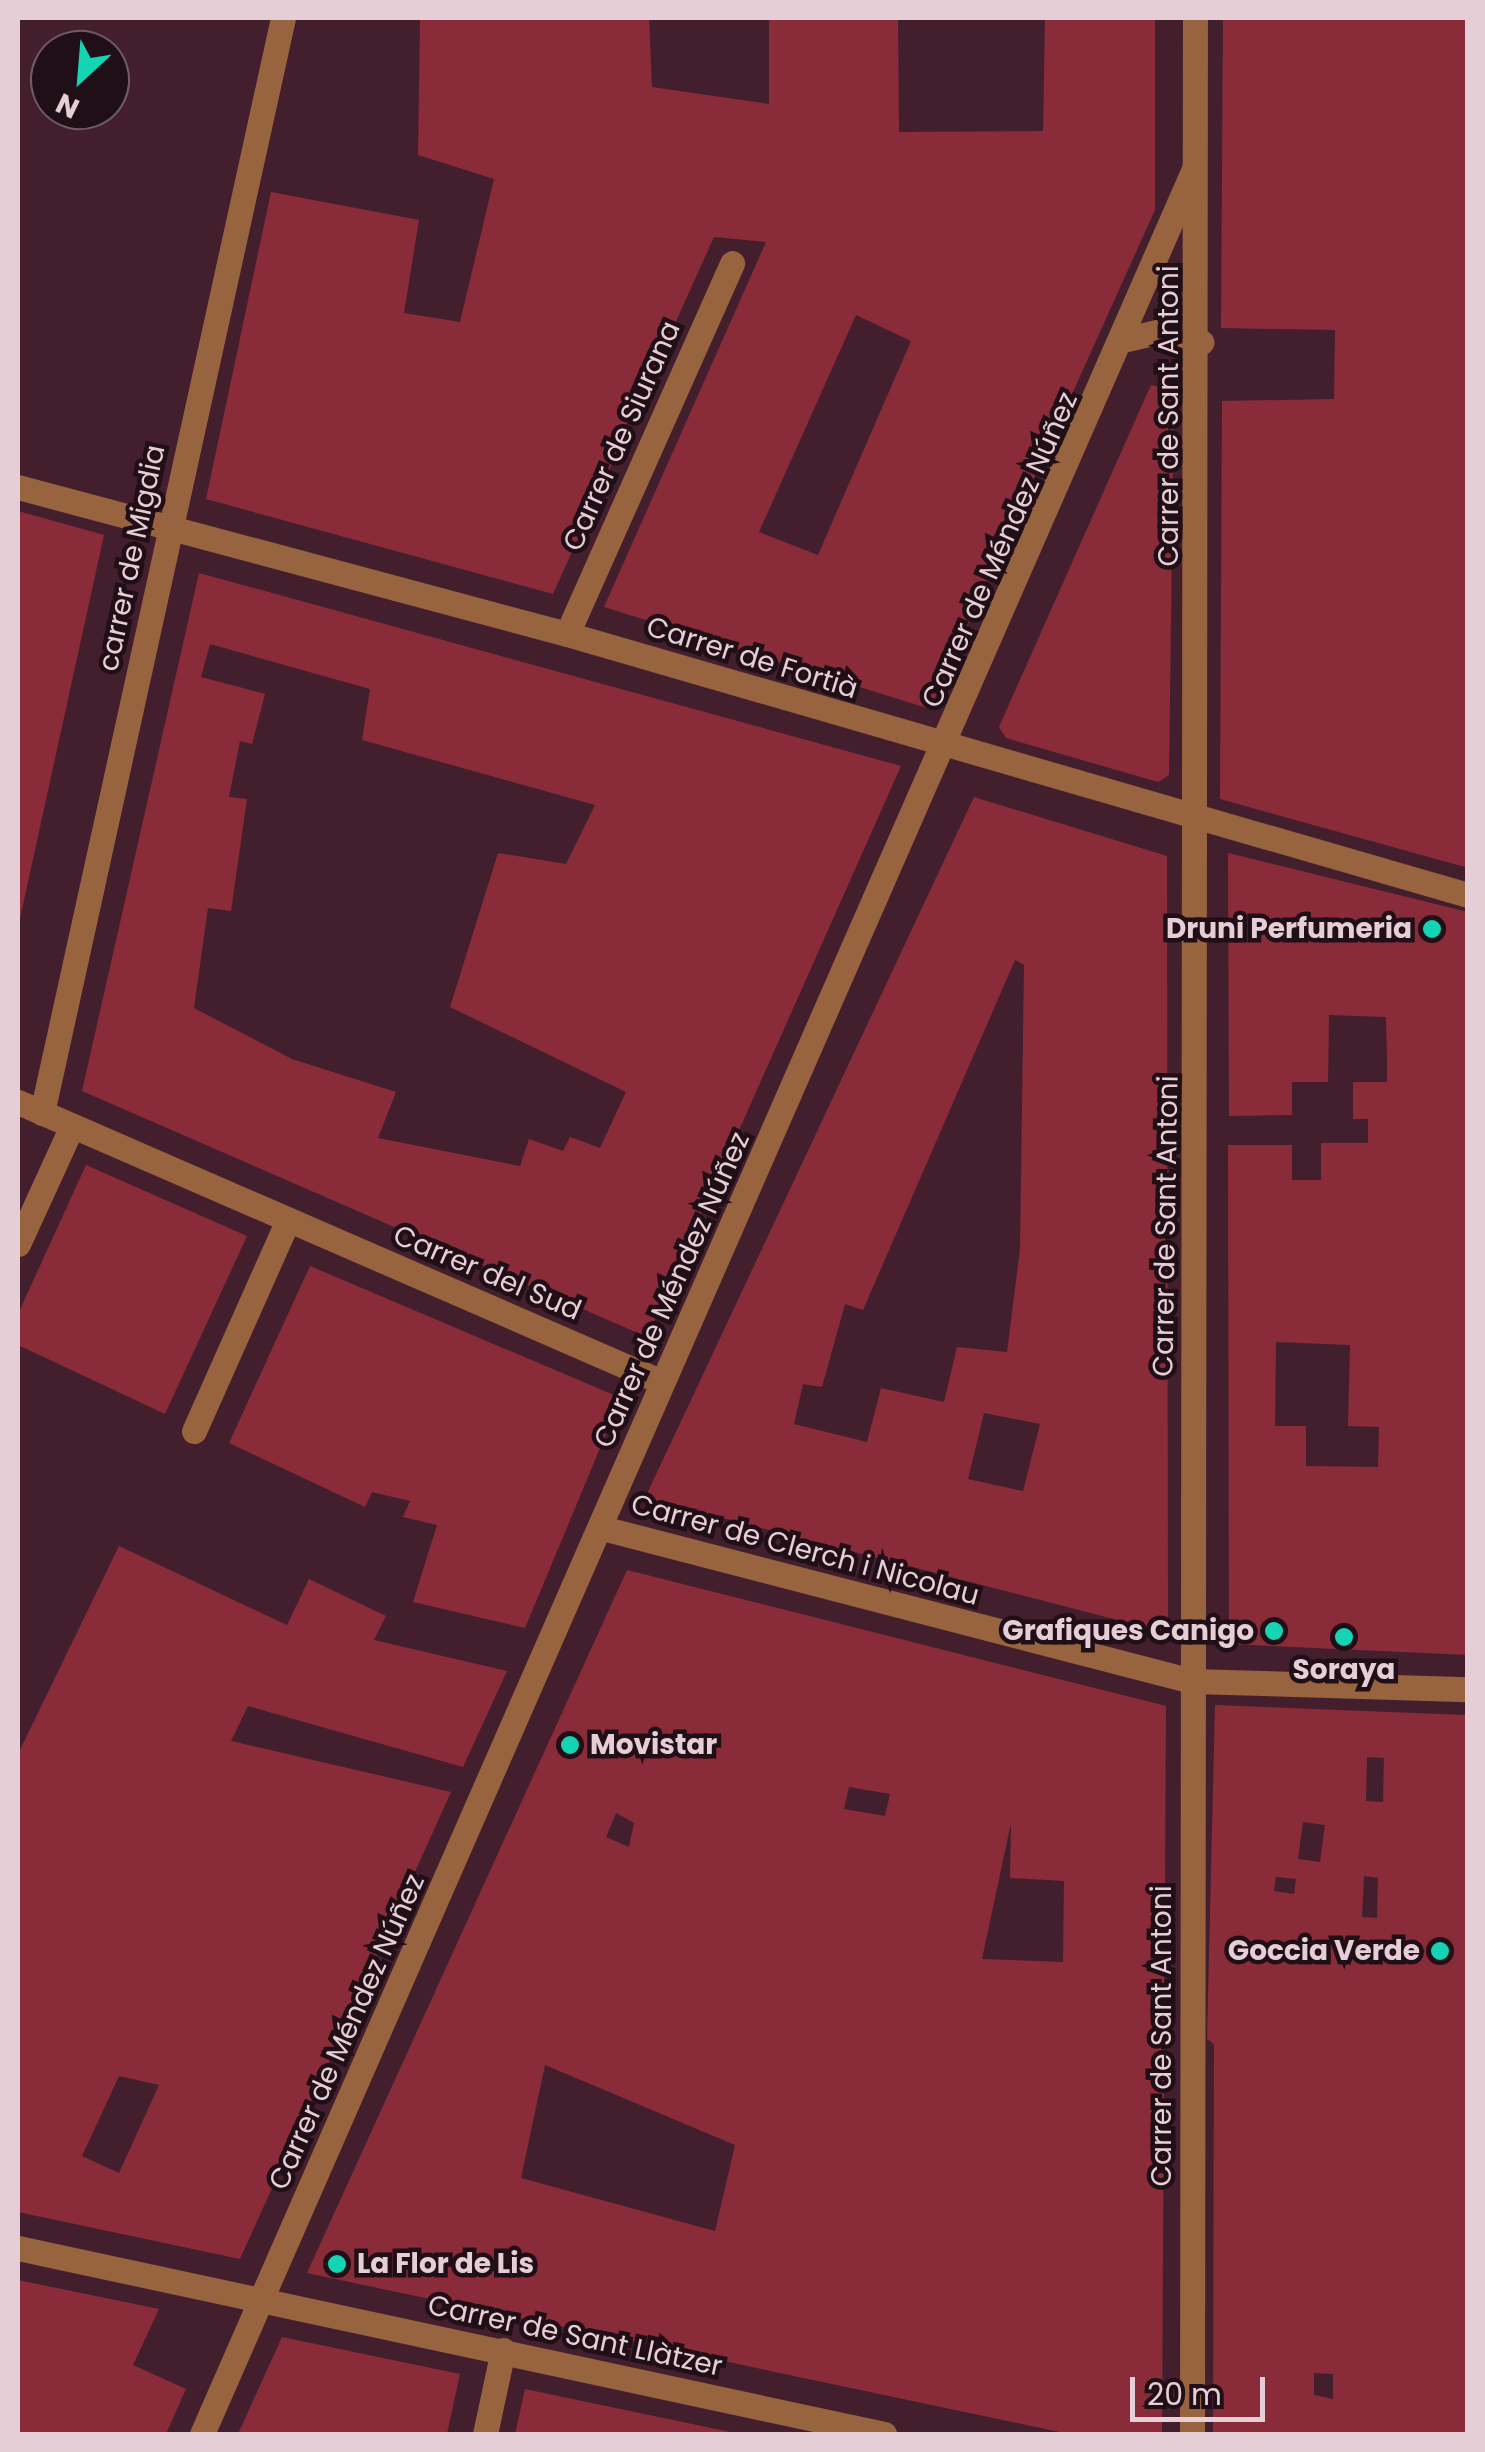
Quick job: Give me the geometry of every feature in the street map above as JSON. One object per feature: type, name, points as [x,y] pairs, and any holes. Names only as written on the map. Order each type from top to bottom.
[{"type":"street","name":"carrer de Migdia","points":[[42,1113],[283,18]]},
{"type":"street","name":"Carrer de Sant Antoni","points":[[1192,2434],[1192,1681],[1202,342],[1194,169],[1196,18]]},
{"type":"street","name":"Carrer de Méndez Núñez","points":[[202,2434],[602,1528],[662,1382],[1126,339],[1194,169]]},
{"type":"street","name":"Carrer de Siurana","points":[[567,634],[732,262]]},
{"type":"street","points":[[1126,339],[1169,329],[1202,342]]},
{"type":"street","name":"Carrer de Fortià","points":[[18,486],[168,530],[567,634],[946,747],[1468,895]]},
{"type":"street","name":"Carrer del Sud","points":[[18,1102],[662,1382]]},
{"type":"street","points":[[18,1244],[72,1126]]},
{"type":"street","points":[[194,1430],[288,1220]]},
{"type":"street","name":"Carrer de Clerch i Nicolau","points":[[602,1528],[1192,1681],[1468,1689]]},
{"type":"street","name":"Carrer de Sant Llàtzer","points":[[18,2248],[260,2302],[503,2350],[822,2428],[884,2434]]},
{"type":"street","points":[[485,2434],[503,2350]]},
{"type":"building","points":[[420,18],[649,18],[652,87],[769,104],[769,18],[898,18],[899,132],[1043,131],[1045,18],[1155,18],[1155,210],[930,709],[604,607],[766,242],[714,237],[553,594],[206,499],[271,192],[419,220],[404,313],[460,322],[494,179],[418,155]],"holes":[[[856,315],[911,341],[818,555],[759,532]]]},
{"type":"building","points":[[1223,18],[1468,18],[1465,867],[1220,799],[1222,401],[1334,399],[1335,330],[1221,328]]},
{"type":"building","points":[[1151,385],[1174,391],[1169,775],[1158,782],[1006,738],[999,727]]},
{"type":"building","points":[[18,511],[104,535],[19,923],[18,922]]},
{"type":"building","points":[[199,573],[901,766],[647,1337],[82,1091]],"holes":[[[210,644],[370,689],[362,740],[595,805],[566,864],[498,853],[450,1007],[626,1092],[600,1148],[570,1137],[563,1151],[529,1139],[520,1166],[378,1138],[396,1092],[292,1059],[194,1008],[208,908],[231,911],[247,799],[229,797],[240,741],[252,744],[265,694],[201,677]]]},
{"type":"building","points":[[974,797],[1167,856],[1168,1633],[645,1498]],"holes":[[[1015,960],[1024,965],[1020,1249],[1007,1352],[957,1347],[944,1402],[881,1388],[867,1442],[794,1424],[803,1384],[822,1387],[845,1304],[863,1310]],[[984,1413],[1040,1424],[1023,1491],[968,1479]]]},
{"type":"building","points":[[1228,853],[1468,912],[1468,1655],[1229,1644],[1228,1145],[1292,1145],[1292,1180],[1321,1180],[1321,1143],[1368,1143],[1368,1119],[1353,1119],[1353,1082],[1387,1082],[1386,1017],[1329,1015],[1328,1082],[1292,1082],[1292,1115],[1229,1116]],"holes":[[[1276,1342],[1350,1345],[1348,1426],[1379,1427],[1378,1467],[1306,1466],[1306,1426],[1275,1426]]]},
{"type":"building","points":[[86,1165],[247,1236],[165,1414],[18,1345],[18,1314]]},
{"type":"building","points":[[310,1266],[621,1398],[525,1628],[413,1602],[437,1525],[403,1517],[410,1501],[372,1492],[365,1507],[229,1443]]},
{"type":"building","points":[[119,1546],[287,1625],[309,1579],[386,1616],[374,1640],[507,1671],[463,1767],[248,1706],[231,1741],[451,1792],[240,2259],[18,2212],[18,1754]],"holes":[[[119,2076],[159,2085],[119,2173],[82,2156]]]},
{"type":"building","points":[[627,1570],[1166,1706],[1162,2434],[1069,2434],[307,2273]],"holes":[[[849,1787],[890,1794],[885,1816],[844,1809]],[[616,1813],[634,1823],[629,1847],[606,1837]],[[1011,1823],[1010,1878],[1064,1881],[1063,1962],[982,1959]],[[545,2065],[735,2145],[715,2231],[521,2178]]]},
{"type":"building","points":[[1215,1705],[1465,1715],[1465,2434],[1213,2434],[1214,2044],[1207,2039]],"holes":[[[1367,1757],[1384,1758],[1383,1802],[1366,1801]],[[1303,1822],[1325,1825],[1320,1862],[1298,1859]],[[1364,1876],[1378,1878],[1377,1918],[1362,1917]],[[1276,1877],[1296,1879],[1294,1894],[1274,1891]],[[1314,2373],[1333,2374],[1333,2399],[1314,2395]]]},
{"type":"building","points":[[18,2280],[159,2309],[133,2365],[186,2389],[166,2434],[18,2434]]},
{"type":"building","points":[[282,2337],[460,2374],[447,2434],[238,2434]]},
{"type":"building","points":[[525,2389],[735,2433],[515,2434]]},
{"type":"place","name":"Druni Perfumeria","points":[[1432,929]]},
{"type":"place","name":"Grafiques Canigo","points":[[1274,1631]]},
{"type":"place","name":"Soraya","points":[[1344,1637]]},
{"type":"place","name":"Movistar","points":[[570,1745]]},
{"type":"place","name":"Goccia Verde","points":[[1440,1951]]},
{"type":"place","name":"La Flor de Lis","points":[[337,2264]]}]
